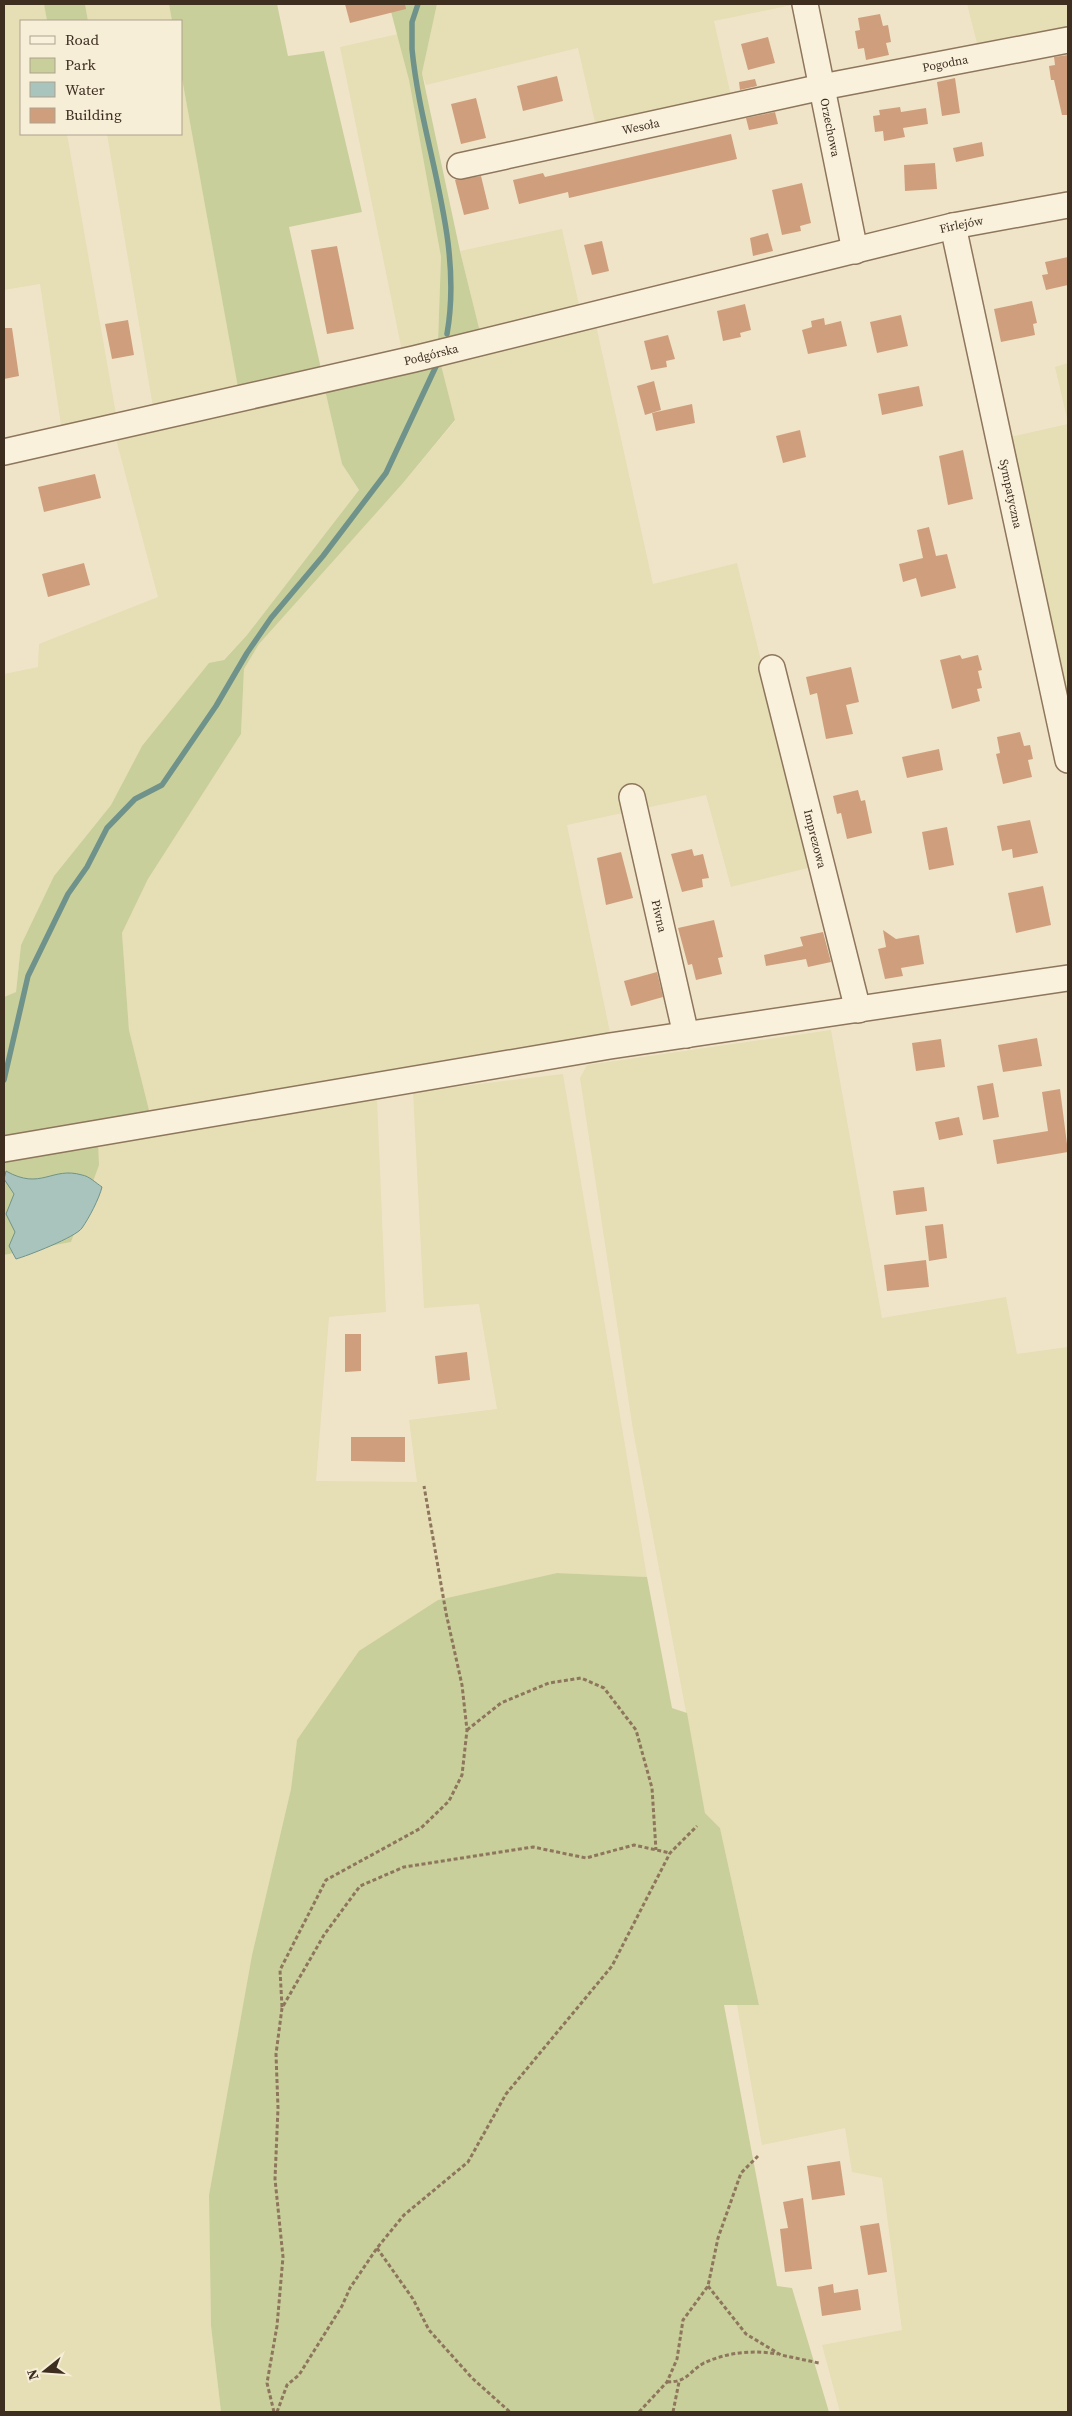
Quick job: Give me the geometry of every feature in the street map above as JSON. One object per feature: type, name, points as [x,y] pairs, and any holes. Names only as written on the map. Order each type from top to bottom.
[{"type":"street","name":"Orzechowa","points":[[806,4],[855,250]]},
{"type":"street","name":"Pogodna","points":[[822,87],[1068,40]]},
{"type":"street","name":"Wesoła","points":[[460,166],[822,87]]},
{"type":"street","name":"Firlejów","points":[[855,250],[953,226],[1068,205]]},
{"type":"street","name":"Sympatyczna","points":[[953,226],[1068,760]]},
{"type":"street","name":"Podgórska","points":[[4,452],[397,363],[855,250]]},
{"type":"street","name":"Imprezowa","points":[[772,668],[858,1010]]},
{"type":"street","name":"Piwna","points":[[632,797],[686,1035]]},
{"type":"street","points":[[4,1149],[686,1035],[1068,978]]},
{"type":"path","points":[[276,2412],[267,2383],[277,2326],[283,2257],[275,2179],[278,2108],[276,2054],[282,2008],[280,1970],[326,1880],[421,1828],[449,1802],[462,1775],[467,1730],[462,1684],[446,1613],[424,1486]]},
{"type":"path","points":[[467,1730],[501,1704],[549,1683],[581,1678],[604,1688],[636,1730],[652,1788],[656,1850]]},
{"type":"path","points":[[276,2412],[287,2385],[299,2375],[342,2306],[350,2288],[377,2248],[404,2215],[468,2162],[506,2094],[612,1966],[670,1853],[697,1826]]},
{"type":"path","points":[[282,2008],[324,1935],[360,1886],[404,1867],[533,1848],[586,1858],[634,1845],[670,1853]]},
{"type":"path","points":[[639,2412],[667,2382],[677,2359],[683,2320],[708,2286],[718,2238],[741,2172],[758,2156]]},
{"type":"path","points":[[377,2248],[413,2299],[429,2330],[472,2378],[510,2412]]},
{"type":"path","points":[[708,2286],[746,2334],[781,2355]]},
{"type":"path","points":[[667,2382],[679,2382],[704,2363],[756,2350],[820,2363]]},
{"type":"path","points":[[673,2412],[679,2382]]},
{"type":"shaded area","points":[[4,4],[44,4],[47,20],[20,20],[20,135],[67,135],[117,420],[61,425],[40,284],[4,290]]},
{"type":"shaded area","points":[[85,4],[169,4],[172,20],[88,20]]},
{"type":"shaded area","points":[[437,4],[797,4],[714,21],[732,100],[597,131],[578,48],[426,85],[422,73]]},
{"type":"shaded area","points":[[967,4],[1068,4],[1068,38],[980,55]]},
{"type":"shaded area","points":[[398,34],[409,80],[441,257],[438,342],[402,351],[340,47]]},
{"type":"shaded area","points":[[182,79],[239,393],[154,413],[107,135],[182,135]]},
{"type":"shaded area","points":[[562,229],[580,309],[480,332],[460,251]]},
{"type":"shaded area","points":[[596,325],[653,584],[737,563],[812,867],[731,887],[706,795],[567,825],[611,1037],[151,1118],[129,1030],[122,933],[148,879],[241,734],[244,669],[259,644],[286,612],[403,483],[455,421],[441,365]]},
{"type":"shaded area","points":[[1068,363],[1068,423],[1055,367]]},
{"type":"shaded area","points":[[325,390],[342,464],[359,490],[247,635],[142,746],[111,805],[54,876],[21,945],[16,992],[4,997],[4,674],[38,667],[39,644],[158,597],[116,439]]},
{"type":"shaded area","points":[[1068,424],[1068,723],[1006,438]]},
{"type":"shaded area","points":[[831,1030],[882,1318],[1006,1297],[1017,1354],[1068,1347],[1068,2412],[840,2412],[822,2345],[902,2330],[882,2178],[852,2172],[845,2128],[762,2145],[737,2005],[759,2004],[720,1828],[705,1813],[633,1430],[580,1078],[587,1065]]},
{"type":"shaded area","points":[[563,1074],[647,1577],[557,1573],[438,1600],[297,1740],[291,1789],[252,1955],[209,2195],[211,2326],[221,2412],[4,2412],[4,1255],[71,1242],[98,1143],[377,1099],[386,1312],[329,1317],[316,1481],[417,1482],[409,1420],[497,1409],[479,1304],[424,1308],[413,1092]]},
{"type":"green space","points":[[44,4],[85,4],[88,20],[47,20]]},
{"type":"green space","points":[[169,4],[277,4],[288,56],[324,51],[362,212],[289,227],[322,373],[239,393],[182,79],[182,20],[172,20]]},
{"type":"green space","points":[[389,4],[437,4],[422,73],[460,251],[480,332],[438,342],[441,257],[409,80]]},
{"type":"green space","points":[[441,365],[455,420],[403,483],[259,644],[244,669],[241,734],[148,879],[122,933],[129,1030],[151,1118],[4,1141],[4,997],[16,992],[21,945],[54,876],[111,805],[142,746],[209,663],[224,660],[247,635],[359,490],[342,464],[325,390]]},
{"type":"green space","points":[[98,1143],[99,1165],[71,1242],[4,1255],[4,1160]]},
{"type":"green space","points":[[557,1573],[647,1577],[672,1708],[687,1713],[705,1813],[720,1828],[759,2005],[724,2005],[777,2286],[792,2288],[829,2412],[221,2412],[211,2326],[209,2195],[252,1955],[291,1789],[297,1740],[359,1651],[438,1600]]},
{"type":"water","points":[[6,1171],[18,1177],[28,1179],[72,1173],[87,1177],[102,1187],[91,1214],[78,1232],[51,1246],[16,1259],[9,1246],[15,1232],[6,1214],[14,1194],[4,1179]]},
{"type":"building","points":[[345,4],[405,4],[406,9],[350,23]]},
{"type":"building","points":[[880,14],[883,26],[888,25],[891,42],[886,43],[889,55],[866,60],[864,48],[858,49],[855,31],[860,30],[858,18]]},
{"type":"building","points":[[768,37],[775,63],[748,70],[741,44]]},
{"type":"building","points":[[1068,55],[1068,115],[1062,115],[1054,80],[1051,80],[1049,66],[1055,65],[1054,57]]},
{"type":"building","points":[[557,76],[563,101],[523,111],[517,86]]},
{"type":"building","points":[[955,78],[960,113],[942,116],[937,82]]},
{"type":"building","points":[[755,79],[757,86],[740,90],[739,82]]},
{"type":"building","points":[[476,98],[486,138],[461,144],[451,104]]},
{"type":"building","points":[[900,107],[901,112],[926,108],[928,124],[903,128],[905,137],[884,141],[883,131],[875,132],[873,116],[880,115],[879,110]]},
{"type":"building","points":[[775,112],[778,124],[749,130],[746,118]]},
{"type":"building","points":[[731,134],[737,159],[569,198],[568,192],[519,204],[513,180],[543,173],[545,177]]},
{"type":"building","points":[[982,142],[984,156],[956,162],[953,148]]},
{"type":"building","points":[[935,163],[937,189],[905,191],[904,165]]},
{"type":"building","points":[[481,176],[489,209],[464,215],[455,180]]},
{"type":"building","points":[[802,183],[811,223],[800,226],[801,231],[782,235],[772,190]]},
{"type":"building","points":[[768,233],[773,251],[753,256],[750,238]]},
{"type":"building","points":[[602,241],[609,271],[592,275],[584,245]]},
{"type":"building","points":[[337,246],[354,329],[327,334],[311,250]]},
{"type":"building","points":[[1068,257],[1068,285],[1046,290],[1042,275],[1048,274],[1045,262]]},
{"type":"building","points":[[1032,301],[1037,323],[1033,324],[1035,335],[1001,342],[994,309]]},
{"type":"building","points":[[745,304],[751,330],[740,333],[741,337],[723,341],[717,311]]},
{"type":"building","points":[[901,315],[908,346],[877,353],[870,322]]},
{"type":"building","points":[[824,318],[825,325],[841,321],[847,346],[808,354],[802,330],[812,327],[811,321]]},
{"type":"building","points":[[128,320],[134,355],[112,359],[105,324]]},
{"type":"building","points":[[4,328],[12,328],[19,376],[4,379]]},
{"type":"building","points":[[668,335],[675,359],[666,361],[667,367],[651,370],[644,341]]},
{"type":"building","points":[[654,381],[661,410],[645,415],[637,386]]},
{"type":"building","points":[[919,386],[923,406],[882,415],[878,394]]},
{"type":"building","points":[[692,404],[695,423],[656,431],[652,413]]},
{"type":"building","points":[[800,430],[806,457],[783,463],[776,436]]},
{"type":"building","points":[[963,450],[973,499],[948,505],[939,456]]},
{"type":"building","points":[[95,474],[101,498],[44,512],[38,487]]},
{"type":"building","points":[[929,527],[936,556],[947,554],[956,588],[921,597],[916,578],[903,582],[899,564],[923,558],[917,530]]},
{"type":"building","points":[[84,563],[90,585],[48,597],[42,574]]},
{"type":"building","points":[[960,655],[962,659],[978,655],[982,670],[978,671],[982,688],[977,689],[980,701],[952,709],[940,660]]},
{"type":"building","points":[[851,667],[859,702],[846,705],[853,734],[826,739],[817,693],[810,695],[806,677]]},
{"type":"building","points":[[1020,732],[1024,746],[1030,745],[1033,759],[1028,760],[1032,777],[1003,784],[996,754],[1000,753],[997,737]]},
{"type":"building","points":[[939,749],[943,770],[907,778],[902,757]]},
{"type":"building","points":[[858,790],[861,801],[865,800],[872,833],[847,839],[841,813],[837,814],[833,796]]},
{"type":"building","points":[[1030,820],[1038,853],[1013,858],[1012,849],[1002,851],[997,826]]},
{"type":"building","points":[[947,827],[954,865],[929,870],[922,832]]},
{"type":"building","points":[[692,849],[694,856],[703,854],[709,878],[702,879],[703,887],[682,892],[671,854]]},
{"type":"building","points":[[621,852],[633,898],[606,905],[597,858]]},
{"type":"building","points":[[1043,886],[1051,925],[1016,933],[1008,893]]},
{"type":"building","points":[[714,920],[723,957],[718,958],[722,974],[696,980],[692,964],[688,965],[678,928]]},
{"type":"building","points":[[883,930],[896,939],[919,935],[924,964],[901,968],[903,976],[885,979],[878,949],[886,947]]},
{"type":"building","points":[[823,932],[831,962],[808,967],[806,959],[766,966],[764,955],[803,946],[800,937]]},
{"type":"building","points":[[657,972],[663,997],[631,1006],[624,981]]},
{"type":"building","points":[[1037,1038],[1042,1066],[1003,1072],[998,1045]]},
{"type":"building","points":[[941,1039],[945,1067],[916,1071],[912,1043]]},
{"type":"building","points":[[993,1083],[999,1117],[983,1120],[977,1086]]},
{"type":"building","points":[[1060,1089],[1068,1152],[997,1164],[993,1140],[1048,1131],[1042,1092]]},
{"type":"building","points":[[959,1117],[963,1135],[939,1140],[935,1122]]},
{"type":"building","points":[[924,1187],[927,1211],[896,1215],[893,1191]]},
{"type":"building","points":[[943,1224],[947,1258],[929,1261],[925,1226]]},
{"type":"building","points":[[926,1260],[929,1287],[887,1291],[884,1265]]},
{"type":"building","points":[[345,1334],[361,1334],[361,1371],[345,1372]]},
{"type":"building","points":[[467,1352],[470,1380],[438,1384],[435,1356]]},
{"type":"building","points":[[351,1437],[405,1437],[405,1462],[351,1461]]},
{"type":"building","points":[[840,2161],[845,2195],[812,2200],[807,2166]]},
{"type":"building","points":[[803,2198],[812,2269],[785,2272],[780,2229],[788,2228],[783,2202]]},
{"type":"building","points":[[879,2223],[887,2272],[868,2275],[860,2226]]},
{"type":"building","points":[[833,2284],[834,2293],[858,2289],[861,2310],[822,2316],[818,2287]]},
{"type":"waterway","points":[[418,4],[412,22],[412,49],[417,85],[446,227],[450,262],[451,298],[447,334]]},
{"type":"waterway","points":[[4,1080],[28,976],[68,894],[87,867],[107,828],[135,799],[162,785],[216,706],[247,653],[271,618],[323,556],[386,473],[438,362]]}]
